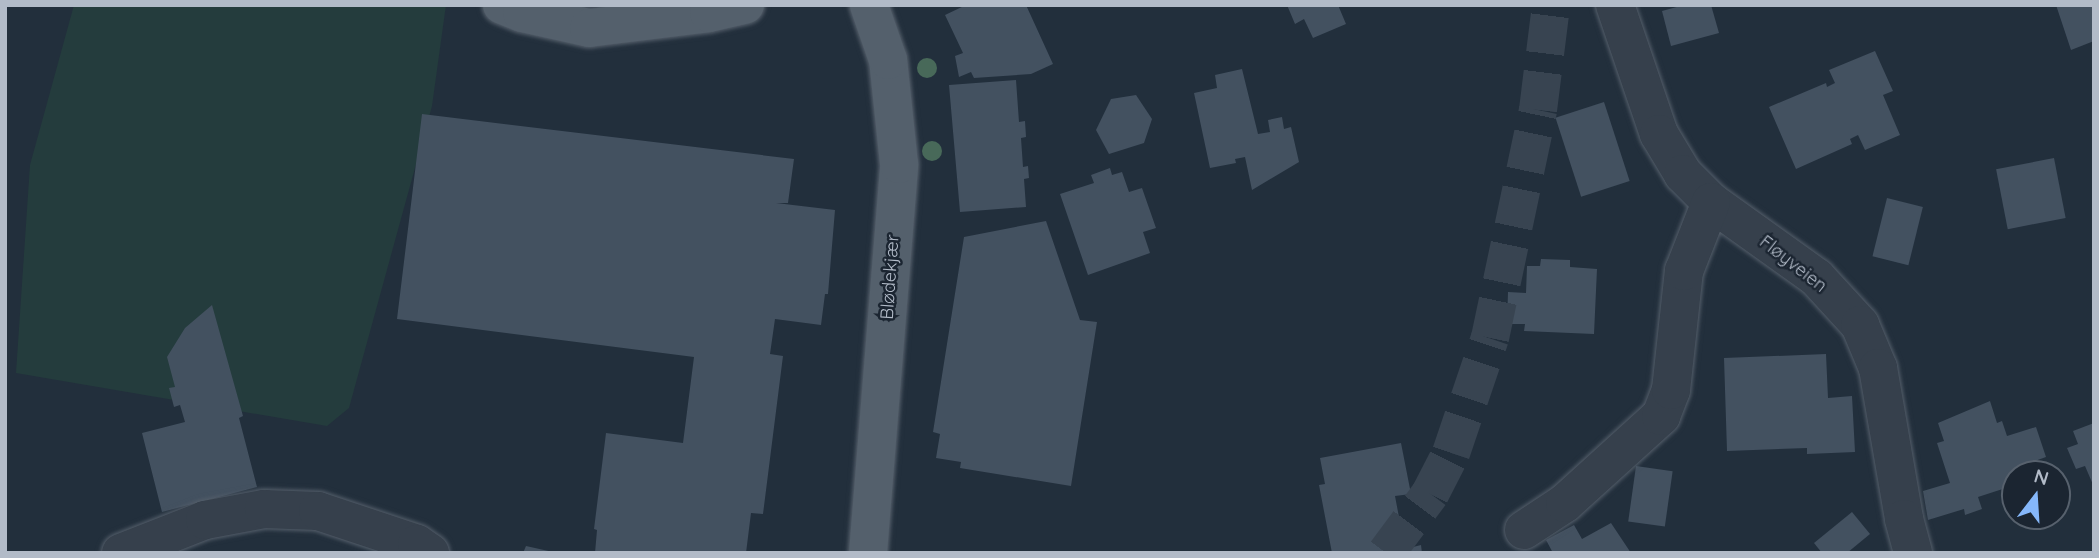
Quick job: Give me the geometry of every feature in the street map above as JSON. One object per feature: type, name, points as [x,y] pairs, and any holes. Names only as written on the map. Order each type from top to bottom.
[{"type":"main road","points":[[502,5],[522,13],[590,29],[746,5]]},
{"type":"main road","name":"Blødekjær","points":[[868,553],[899,164],[888,60],[869,5]]},
{"type":"street","name":"Fløyveien","points":[[1615,5],[1658,134],[1683,174],[1711,202],[1817,278],[1860,325],[1878,368],[1904,519],[1913,553]]},
{"type":"street","points":[[1524,530],[1565,503],[1661,416],[1671,390],[1684,271],[1711,202]]},
{"type":"street","points":[[121,553],[205,520],[264,509],[318,511],[417,544],[430,553]]},
{"type":"green space","points":[[74,5],[446,5],[432,106],[349,408],[327,426],[16,373],[30,165]]},
{"type":"building","points":[[966,5],[1026,5],[1053,64],[1031,74],[974,78],[971,72],[959,77],[955,56],[963,53],[945,15]]},
{"type":"building","points":[[1287,5],[1338,5],[1346,24],[1313,38],[1304,19],[1295,24]]},
{"type":"building","points":[[1684,5],[1711,5],[1719,33],[1671,46],[1662,11]]},
{"type":"building","points":[[2056,5],[2094,5],[2094,41],[2071,50]]},
{"type":"building","points":[[1875,51],[1893,91],[1883,95],[1900,135],[1865,150],[1858,135],[1850,139],[1852,144],[1796,169],[1769,107],[1826,83],[1827,87],[1835,83],[1829,70]]},
{"type":"building","points":[[1242,69],[1258,134],[1270,132],[1268,120],[1282,117],[1284,129],[1291,127],[1299,162],[1252,190],[1245,157],[1235,159],[1236,163],[1210,168],[1194,93],[1217,88],[1215,75]]},
{"type":"building","points":[[1016,80],[1019,122],[1025,121],[1026,137],[1021,138],[1023,167],[1028,166],[1029,178],[1024,179],[1026,207],[960,212],[949,85]]},
{"type":"building","points":[[1136,95],[1152,119],[1144,143],[1109,154],[1096,130],[1111,99]]},
{"type":"building","points":[[1604,102],[1630,181],[1581,197],[1555,118]]},
{"type":"building","points":[[422,114],[794,159],[788,203],[776,203],[835,210],[828,294],[825,294],[821,325],[775,319],[770,354],[783,356],[763,514],[751,513],[746,553],[595,553],[597,530],[594,529],[606,433],[683,443],[694,357],[397,319]]},
{"type":"building","points":[[2054,158],[2066,218],[2008,229],[1996,169]]},
{"type":"building","points":[[1110,168],[1112,175],[1122,172],[1129,192],[1142,188],[1156,228],[1143,232],[1150,253],[1088,275],[1060,194],[1094,183],[1091,175]]},
{"type":"building","points":[[1887,198],[1923,207],[1908,265],[1872,256]]},
{"type":"building","points":[[1046,221],[1080,320],[1097,322],[1071,486],[960,468],[961,462],[936,458],[940,434],[933,432],[964,237]]},
{"type":"building","points":[[1541,259],[1570,260],[1570,267],[1597,269],[1594,334],[1524,331],[1525,324],[1507,324],[1508,292],[1526,293],[1527,266],[1540,266]]},
{"type":"building","points":[[212,305],[243,416],[239,418],[257,487],[162,512],[142,433],[185,422],[180,405],[174,407],[169,388],[175,387],[167,357],[185,328]]},
{"type":"building","points":[[1826,354],[1828,398],[1852,396],[1855,452],[1807,454],[1807,448],[1727,451],[1724,358]]},
{"type":"building","points":[[1990,401],[1997,423],[2002,421],[2007,436],[2036,427],[2046,457],[2038,460],[2001,460],[2001,490],[1978,497],[1982,509],[1965,515],[1964,509],[1928,520],[1923,491],[1950,483],[1937,443],[1944,441],[1938,423]]},
{"type":"building","points":[[2094,423],[2094,487],[2085,466],[2076,469],[2067,448],[2078,444],[2073,431]]},
{"type":"building","points":[[1401,443],[1411,494],[1395,496],[1405,549],[1421,545],[1422,553],[1332,553],[1319,485],[1325,484],[1320,458]]},
{"type":"building","points":[[1636,466],[1673,471],[1665,527],[1628,521]]},
{"type":"building","points":[[1852,512],[1870,534],[1847,553],[1822,553],[1814,543]]},
{"type":"building","points":[[1611,523],[1631,553],[1553,553],[1546,540],[1574,525],[1582,539]]},
{"type":"building","points":[[526,546],[553,552],[523,553]]},
{"type":"tunnel","points":[[1386,553],[1430,494],[1451,453],[1490,338],[1538,110],[1551,5]]}]
